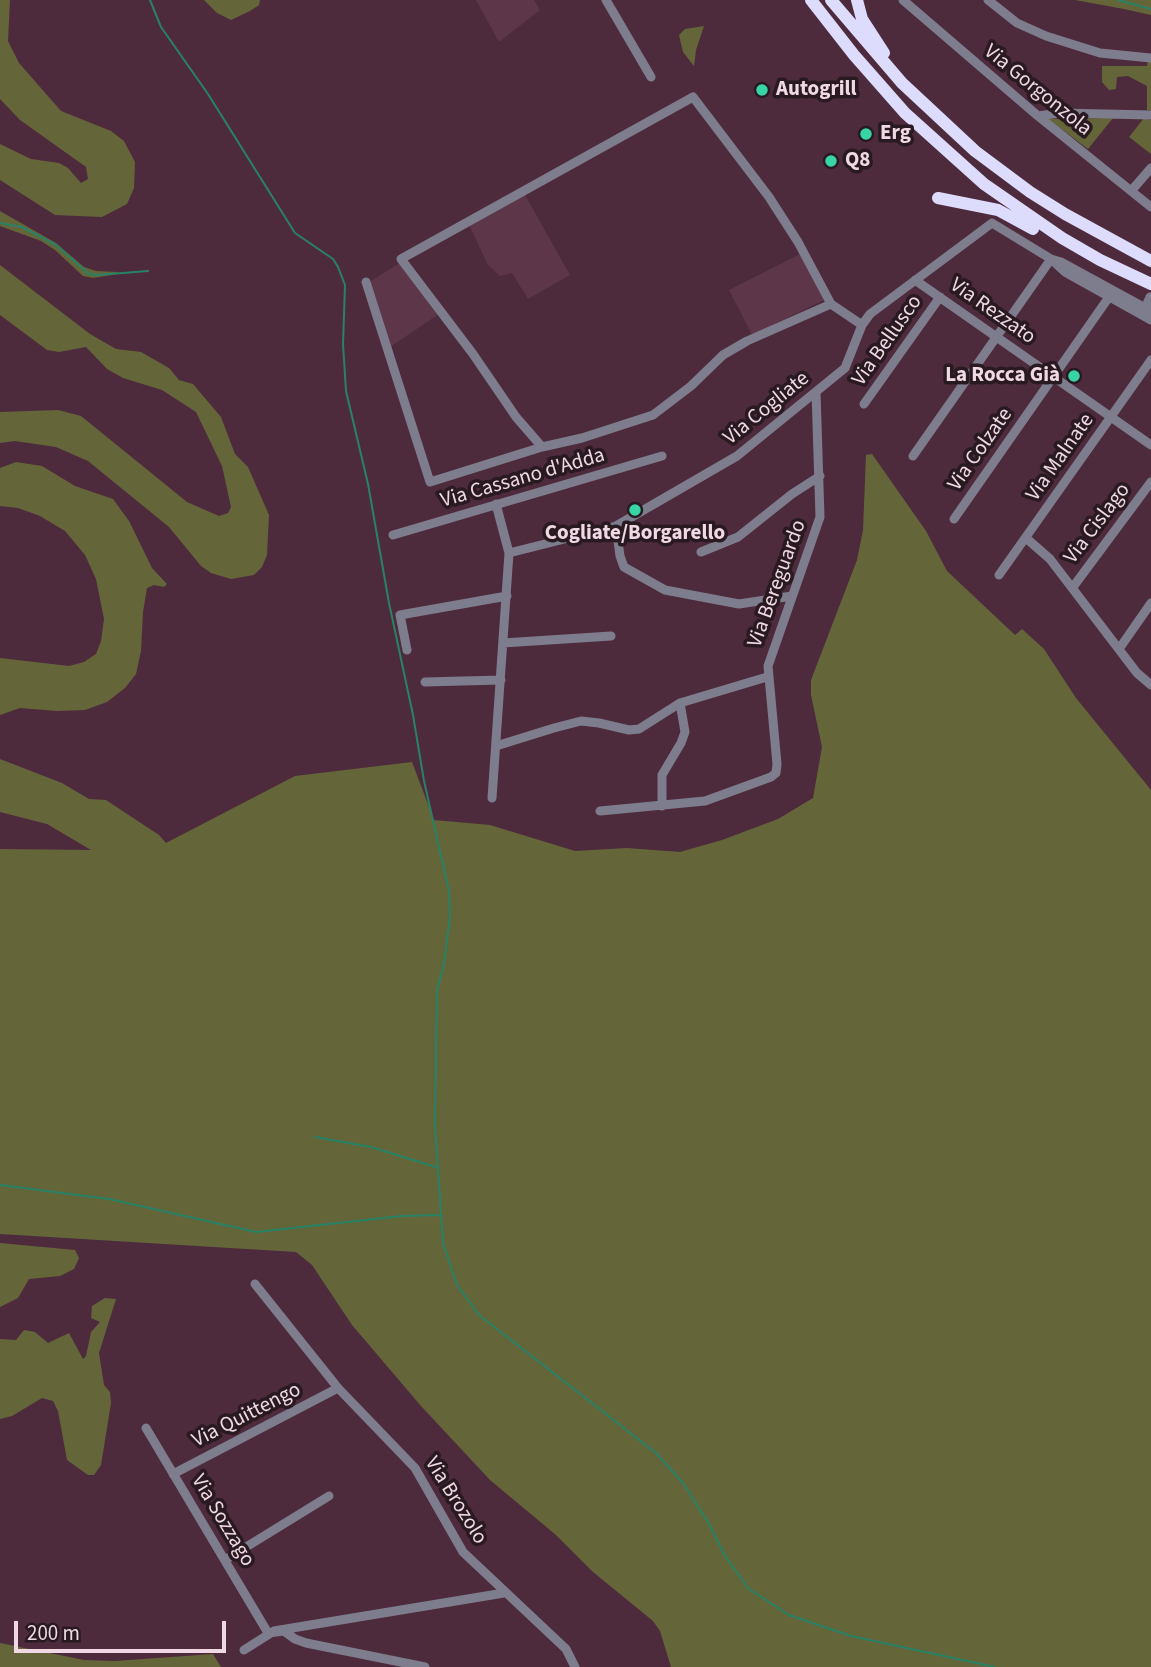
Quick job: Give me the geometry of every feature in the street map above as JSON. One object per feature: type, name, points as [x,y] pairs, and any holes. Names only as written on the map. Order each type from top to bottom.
[{"type":"highway","points":[[811,0],[871,75],[940,147],[1015,207],[1151,291]]},
{"type":"highway","points":[[831,0],[902,83],[953,133],[1030,192],[1090,229],[1151,261]]},
{"type":"highway","points":[[857,0],[862,19],[902,83]]},
{"type":"highway","points":[[938,198],[998,210],[1069,250],[1100,260]]},
{"type":"street","points":[[606,0],[651,77]]},
{"type":"street","name":"Via Gorgonzola","points":[[903,0],[1038,116],[1151,208]]},
{"type":"street","points":[[988,0],[1017,23],[1046,36],[1108,54],[1151,58]]},
{"type":"street","points":[[542,447],[516,417],[473,354],[401,259],[693,97],[769,197],[831,304],[862,325]]},
{"type":"street","points":[[1038,116],[1060,113],[1151,115]]},
{"type":"street","points":[[1132,190],[1151,168]]},
{"type":"street","name":"Via Cogliate","points":[[509,553],[616,526],[730,461],[847,366],[862,325],[870,314],[991,223],[1051,259]]},
{"type":"street","points":[[1051,259],[1062,270],[1151,320]]},
{"type":"street","points":[[1051,259],[1064,263],[1148,309],[1151,291]]},
{"type":"street","points":[[913,456],[1051,259]]},
{"type":"street","name":"Via Rezzato","points":[[915,280],[1151,445]]},
{"type":"street","points":[[366,282],[429,482],[542,447],[582,439],[653,415],[691,386],[723,355],[747,341],[831,304]]},
{"type":"street","name":"Via Bellusco","points":[[864,404],[940,297]]},
{"type":"street","name":"Via Colzate","points":[[954,519],[1110,297]]},
{"type":"street","name":"Via Malnate","points":[[999,575],[1151,360]]},
{"type":"street","name":"Via Bereguardo","points":[[600,811],[663,806],[715,798],[771,777],[776,772],[767,677],[769,657],[818,523],[820,476],[817,392]]},
{"type":"street","name":"Via Cassano d'Adda","points":[[393,534],[662,457]]},
{"type":"street","points":[[701,552],[738,537],[792,494],[820,476]]},
{"type":"street","name":"Via Cislago","points":[[1073,587],[1151,482]]},
{"type":"street","points":[[492,798],[509,553],[496,505]]},
{"type":"street","points":[[616,526],[621,559],[625,566],[665,590],[739,604],[792,596]]},
{"type":"street","points":[[1026,538],[1051,559],[1140,676],[1151,685]]},
{"type":"street","points":[[407,650],[400,615],[507,596]]},
{"type":"street","points":[[1119,649],[1151,603]]},
{"type":"street","points":[[503,643],[611,636]]},
{"type":"street","points":[[496,746],[559,726],[581,722],[636,730],[680,703],[767,677]]},
{"type":"street","points":[[425,682],[500,680]]},
{"type":"street","points":[[663,806],[660,784],[662,775],[684,735],[680,703]]},
{"type":"street","name":"Via Brozolo","points":[[255,1284],[338,1388],[415,1468],[463,1552],[566,1650],[575,1667]]},
{"type":"street","name":"Via Quittengo","points":[[173,1474],[338,1388]]},
{"type":"street","name":"Via Sozzago","points":[[146,1428],[268,1633]]},
{"type":"street","points":[[225,1560],[329,1496]]},
{"type":"street","points":[[244,1650],[268,1633],[504,1593]]},
{"type":"street","points":[[268,1633],[284,1631],[306,1643],[425,1667]]},
{"type":"shaded area","points":[[0,0],[10,0],[8,41],[19,63],[61,111],[111,131],[124,141],[135,162],[134,188],[127,204],[102,217],[55,215],[0,180],[0,144],[31,159],[59,163],[68,168],[81,183],[88,179],[86,167],[20,120],[0,99]]},
{"type":"shaded area","points":[[204,0],[260,0],[259,5],[231,20],[217,13]]},
{"type":"shaded area","points":[[476,0],[534,0],[540,10],[499,42]]},
{"type":"shaded area","points":[[1075,0],[1151,0],[1151,15],[1124,9]]},
{"type":"shaded area","points":[[704,26],[694,66],[683,52],[679,35],[685,29]]},
{"type":"shaded area","points":[[1148,61],[1151,61],[1151,110],[1147,110],[1147,86],[1128,76],[1117,77],[1116,89],[1109,90],[1102,82],[1102,66],[1147,66]]},
{"type":"shaded area","points":[[1113,118],[1088,149],[1048,119]]},
{"type":"shaded area","points":[[1144,118],[1151,120],[1151,154],[1129,137]]},
{"type":"shaded area","points":[[525,195],[570,275],[528,299],[512,273],[500,276],[488,265],[469,225]]},
{"type":"shaded area","points":[[0,211],[56,243],[84,267],[118,274],[93,278],[83,276],[41,241],[0,226]]},
{"type":"shaded area","points":[[800,254],[824,300],[752,335],[729,290]]},
{"type":"shaded area","points":[[400,263],[439,314],[390,347],[369,282]]},
{"type":"shaded area","points":[[0,265],[90,334],[116,349],[141,352],[169,368],[179,380],[193,384],[221,417],[235,454],[248,467],[269,515],[267,555],[262,567],[254,575],[231,579],[211,573],[201,566],[169,527],[88,461],[56,447],[15,441],[0,443],[0,412],[58,410],[81,416],[187,502],[219,516],[228,513],[231,507],[222,466],[196,412],[162,390],[123,378],[107,369],[86,347],[59,352],[47,350],[0,315]]},
{"type":"shaded area","points":[[872,454],[926,531],[947,571],[1015,635],[1022,629],[1044,649],[1076,698],[1151,790],[1151,1667],[671,1667],[660,1631],[653,1621],[593,1572],[556,1535],[490,1480],[421,1406],[352,1325],[312,1265],[296,1252],[0,1234],[0,849],[91,850],[47,824],[0,812],[0,759],[62,783],[89,799],[106,800],[159,835],[166,843],[295,776],[412,762],[434,820],[490,825],[575,851],[627,848],[680,852],[722,840],[778,819],[813,798],[822,747],[811,695],[811,680],[857,560],[863,530],[866,455]]},
{"type":"shaded area","points":[[16,462],[42,466],[75,486],[113,499],[129,521],[152,568],[167,584],[164,587],[154,585],[147,588],[136,674],[125,688],[107,702],[85,710],[20,708],[0,715],[0,658],[69,666],[84,662],[96,654],[104,619],[96,579],[85,555],[65,531],[40,516],[18,508],[0,506],[0,468]]},
{"type":"shaded area","points":[[0,1243],[75,1250],[79,1258],[74,1269],[60,1276],[29,1279],[18,1298],[0,1307]]},
{"type":"shaded area","points":[[105,1298],[116,1299],[99,1353],[104,1385],[110,1392],[111,1403],[101,1465],[94,1475],[88,1475],[67,1460],[58,1411],[53,1401],[42,1398],[12,1416],[0,1419],[0,1339],[16,1340],[24,1330],[35,1332],[48,1343],[69,1333],[83,1359],[91,1332],[100,1322],[91,1318],[92,1306]]},
{"type":"shaded area","points":[[0,1643],[84,1660],[115,1661],[213,1654],[221,1667],[0,1667]]},
{"type":"waterway","points":[[150,0],[161,27],[208,94],[295,233],[333,259],[345,285],[343,344],[346,391],[368,484],[424,781],[449,891],[450,917],[444,963],[437,990],[435,1124],[443,1243],[457,1285],[479,1315],[656,1453],[683,1483],[725,1556],[749,1589],[789,1615],[851,1636],[995,1667]]},
{"type":"waterway","points":[[1118,0],[1151,9]]},
{"type":"waterway","points":[[0,223],[22,227],[56,245],[89,274],[148,271]]},
{"type":"waterway","points":[[315,1137],[371,1147],[436,1167]]},
{"type":"waterway","points":[[0,1185],[109,1199],[256,1232],[402,1216],[441,1215]]},
{"type":"place","name":"Autogrill","points":[[762,90]]},
{"type":"place","name":"Erg","points":[[866,134]]},
{"type":"place","name":"Q8","points":[[831,161]]},
{"type":"place","name":"La Rocca Già","points":[[1074,376]]},
{"type":"place","name":"Cogliate/Borgarello","points":[[635,510]]}]
